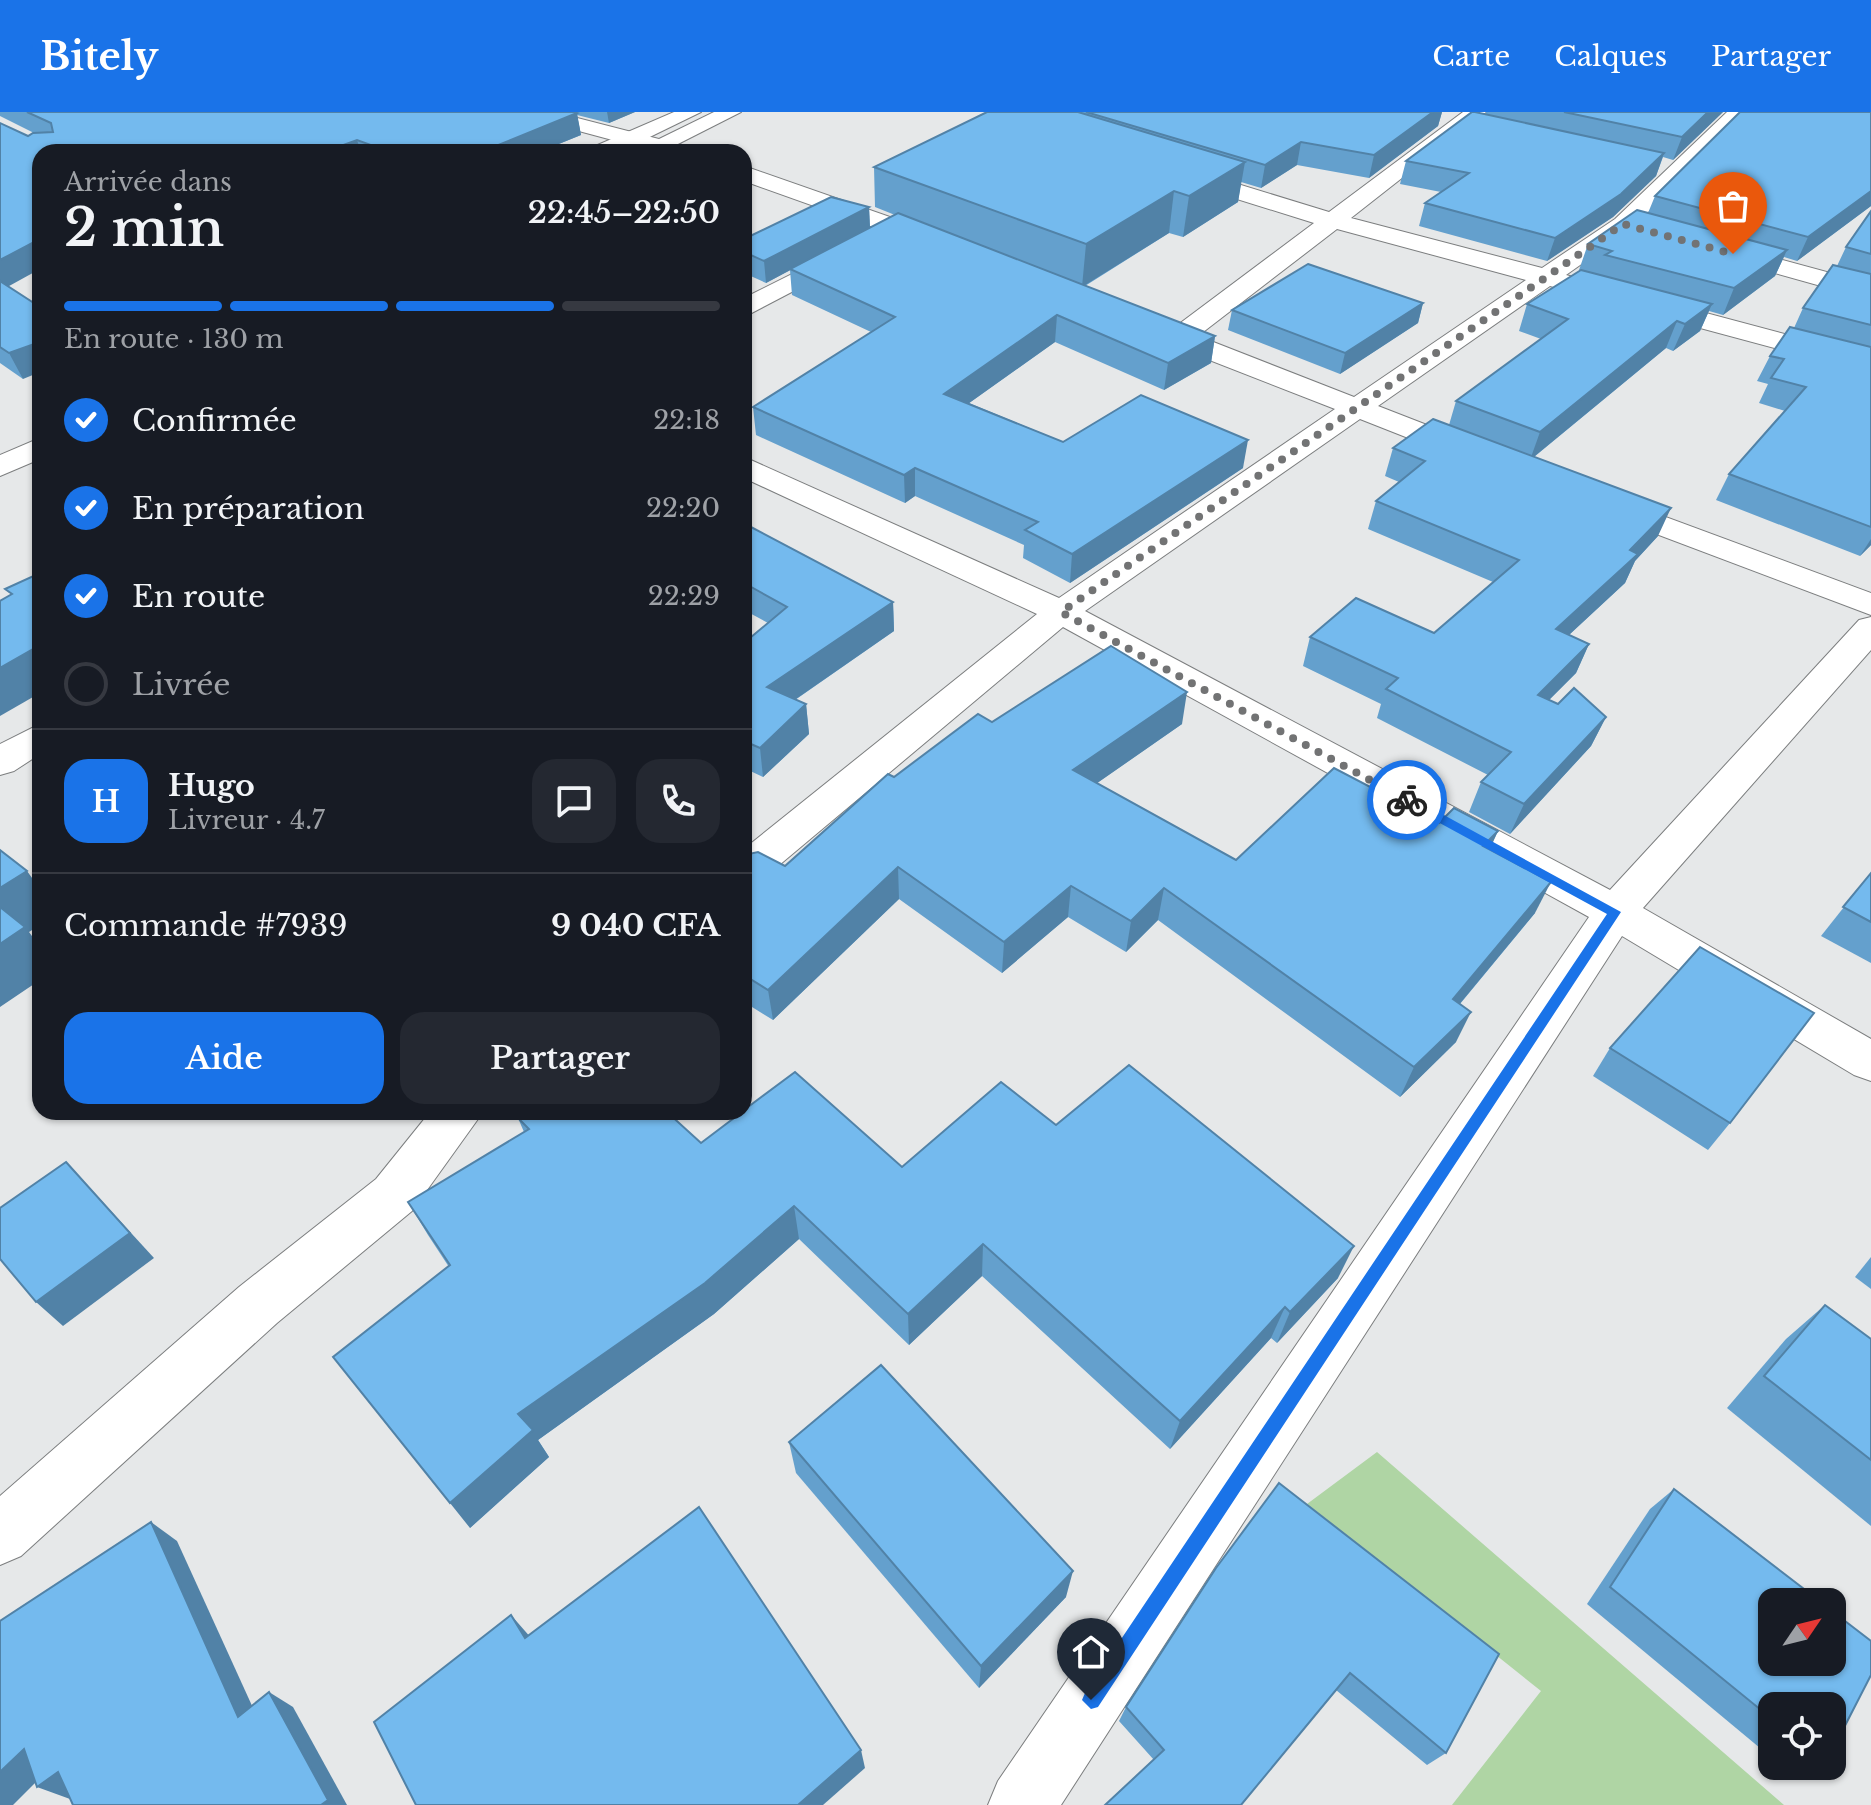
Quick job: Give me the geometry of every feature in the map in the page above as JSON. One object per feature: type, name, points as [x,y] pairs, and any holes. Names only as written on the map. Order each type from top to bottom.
[{"type":"main road","points":[[530,112],[645,144],[731,112]]},
{"type":"main road","points":[[645,144],[691,112]]},
{"type":"main road","points":[[752,864],[1061,612],[1549,278],[1638,228],[1676,170],[1739,112]]},
{"type":"main road","points":[[1178,338],[1467,121]]},
{"type":"main road","points":[[1645,164],[1676,170]]},
{"type":"main road","points":[[1156,166],[1333,221],[1595,291]]},
{"type":"main road","points":[[752,176],[971,255]]},
{"type":"main road","points":[[752,305],[897,226]]},
{"type":"main road","points":[[1696,244],[1871,292]]},
{"type":"main road","points":[[1625,299],[1871,366]]},
{"type":"main road","points":[[1133,320],[1489,459]]},
{"type":"main road","points":[[0,438],[32,422]]},
{"type":"main road","points":[[0,467],[32,451]]},
{"type":"main road","points":[[752,470],[1061,612],[1615,912],[1871,1062]]},
{"type":"main road","points":[[1577,493],[1871,605]]},
{"type":"main road","points":[[1022,1805],[1615,912],[1871,628]]},
{"type":"main road","points":[[0,762],[32,742]]},
{"type":"main road","points":[[0,1535],[258,1305],[394,1195],[453,1120]]},
{"type":"green space","points":[[1377,1452],[1784,1805],[1452,1805],[1541,1691],[1307,1504]]},
{"type":"building","points":[[27,112],[577,113],[501,144],[368,144],[357,140],[346,144],[32,144],[32,243],[0,260],[0,123],[28,136],[53,132],[51,123]]},
{"type":"building","points":[[987,112],[1078,112],[1245,162],[1189,196],[1174,191],[1086,244],[874,167]]},
{"type":"building","points":[[1086,112],[1433,112],[1374,155],[1301,142],[1265,165]]},
{"type":"building","points":[[1472,112],[1664,153],[1621,194],[1555,238],[1425,203],[1469,173],[1406,161]]},
{"type":"building","points":[[1564,112],[1708,112],[1682,137]]},
{"type":"building","points":[[1740,112],[1871,112],[1871,191],[1808,237],[1655,196]]},
{"type":"building","points":[[831,197],[869,207],[764,261],[752,256],[752,235]]},
{"type":"building","points":[[1637,210],[1787,250],[1734,288],[1605,255],[1612,251],[1588,244]]},
{"type":"building","points":[[1871,211],[1871,254],[1846,247]]},
{"type":"building","points":[[898,213],[1215,336],[1168,363],[1057,315],[944,394],[1063,442],[1141,395],[1248,440],[1072,554],[1025,530],[1038,522],[915,468],[904,475],[753,407],[895,317],[790,269]]},
{"type":"building","points":[[1308,264],[1423,303],[1345,353],[1232,310]]},
{"type":"building","points":[[1833,265],[1871,274],[1871,325],[1803,308]]},
{"type":"building","points":[[1581,270],[1712,304],[1685,324],[1677,321],[1540,432],[1456,401],[1568,319],[1527,304]]},
{"type":"building","points":[[0,281],[32,302],[32,345],[9,353],[0,347]]},
{"type":"building","points":[[1790,327],[1871,347],[1871,527],[1729,474],[1806,387],[1771,378],[1784,359],[1770,356]]},
{"type":"building","points":[[1433,419],[1671,508],[1630,550],[1638,554],[1556,629],[1589,644],[1538,695],[1558,704],[1574,688],[1606,717],[1524,804],[1481,782],[1511,752],[1386,689],[1398,678],[1310,637],[1356,598],[1434,633],[1519,560],[1376,501],[1425,461],[1393,448]]},
{"type":"building","points":[[752,528],[893,602],[767,687],[806,704],[760,748],[752,744],[752,636],[787,607],[752,587]]},
{"type":"building","points":[[32,577],[32,650],[0,668],[0,601],[12,594],[5,589]]},
{"type":"building","points":[[1111,646],[1187,692],[1073,770],[1236,860],[1334,768],[1439,823],[1454,808],[1498,831],[1483,846],[1551,882],[1453,999],[1471,1012],[1414,1067],[1164,888],[1131,921],[1071,886],[1004,942],[898,867],[768,990],[752,980],[752,853],[758,852],[785,866],[888,774],[894,777],[978,714],[992,722]]},
{"type":"building","points":[[0,850],[27,871],[0,888]]},
{"type":"building","points":[[1871,873],[1871,922],[1843,907]]},
{"type":"building","points":[[0,907],[25,927],[0,944]]},
{"type":"building","points":[[1700,947],[1814,1013],[1730,1123],[1610,1048]]},
{"type":"building","points":[[1129,1065],[1354,1246],[1290,1312],[1285,1307],[1180,1421],[983,1244],[908,1314],[794,1206],[705,1283],[518,1414],[533,1430],[450,1503],[333,1357],[450,1265],[408,1202],[529,1129],[520,1120],[676,1120],[701,1143],[731,1120],[752,1120],[752,1104],[795,1072],[902,1167],[1001,1082],[1056,1125]]},
{"type":"building","points":[[66,1162],[130,1233],[36,1302],[0,1259],[0,1208]]},
{"type":"building","points":[[1825,1305],[1871,1339],[1871,1460],[1764,1376]]},
{"type":"building","points":[[881,1365],[1073,1571],[981,1666],[789,1442]]},
{"type":"building","points":[[1279,1483],[1499,1654],[1446,1753],[1350,1673],[1241,1805],[1105,1805],[1164,1750],[1126,1707],[1216,1568]]},
{"type":"building","points":[[1674,1489],[1803,1588],[1758,1588],[1758,1676],[1846,1676],[1846,1622],[1871,1641],[1871,1675],[1846,1724],[1846,1692],[1758,1692],[1758,1708],[1610,1587]]},
{"type":"building","points":[[699,1507],[861,1750],[798,1805],[416,1805],[374,1722],[511,1615],[525,1638]]},
{"type":"building","points":[[151,1522],[238,1717],[269,1692],[328,1800],[321,1805],[73,1805],[58,1772],[37,1787],[24,1749],[0,1772],[0,1621]]},
{"type":"way so far","points":[[1407,800],[1061,612],[1623,224],[1733,254]]},
{"type":"route","points":[[1091,1700],[1615,912],[1407,800]]}]
